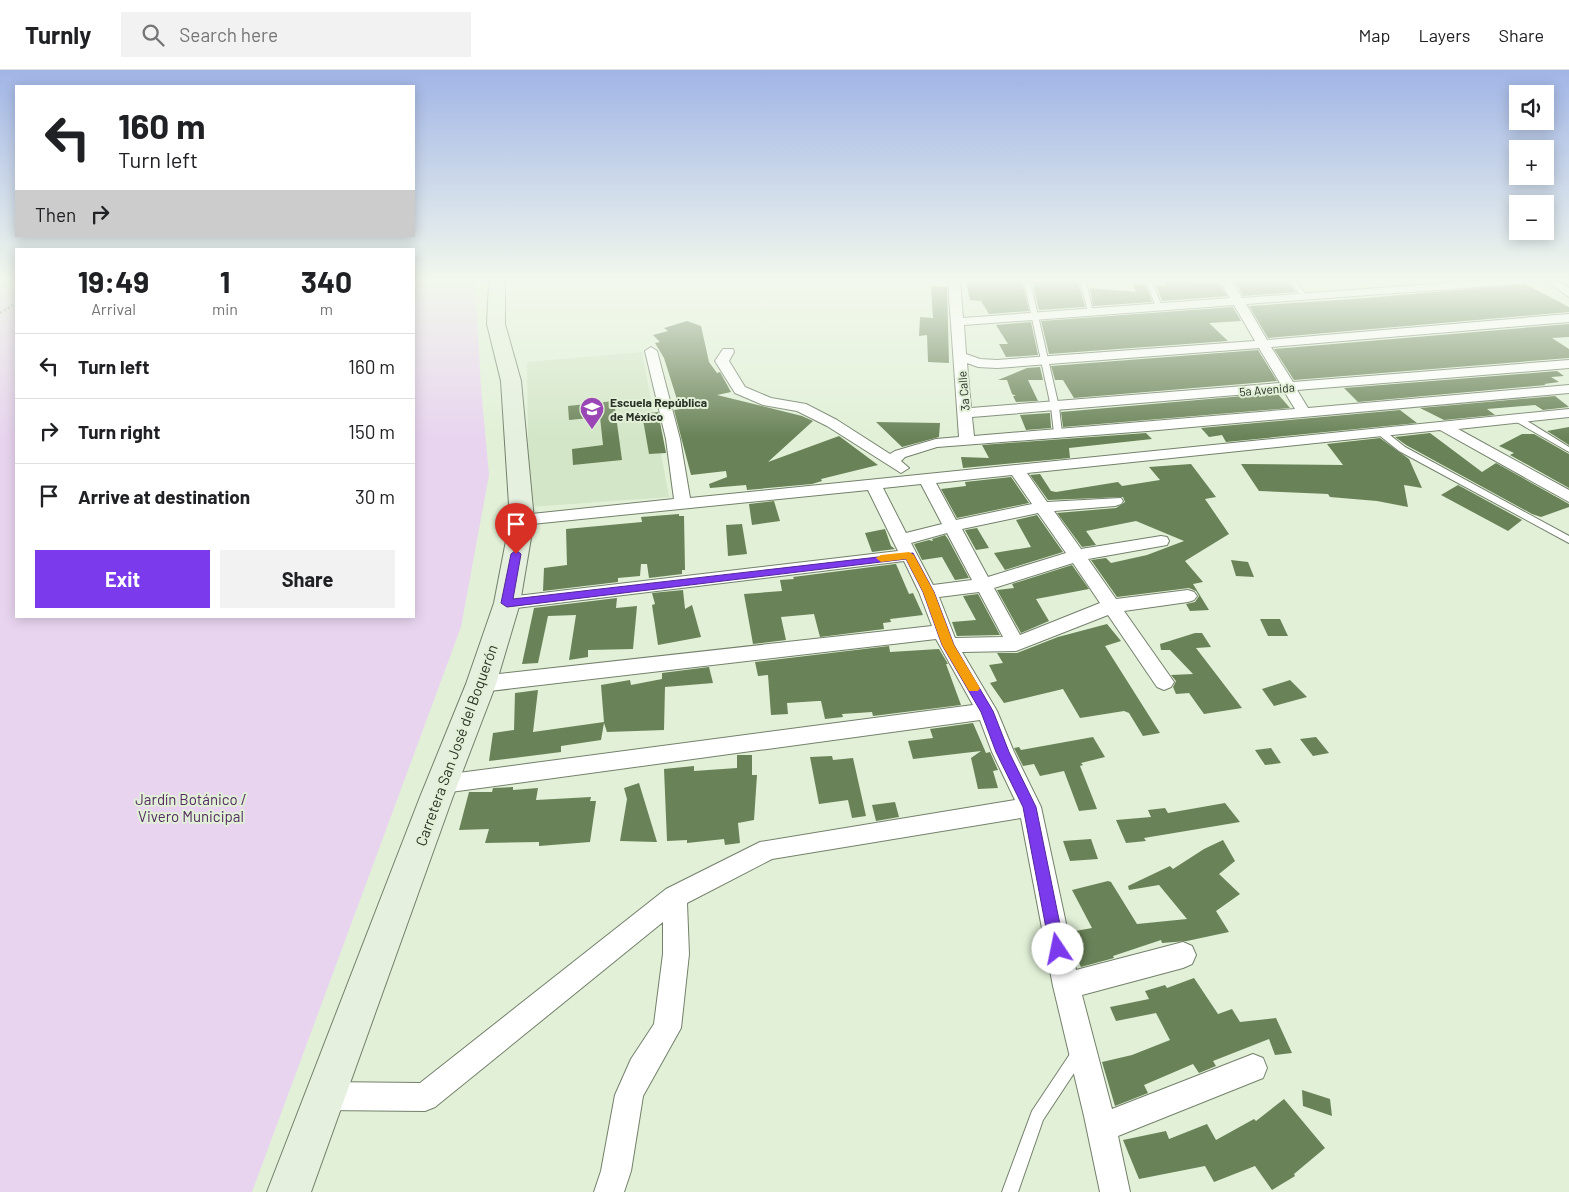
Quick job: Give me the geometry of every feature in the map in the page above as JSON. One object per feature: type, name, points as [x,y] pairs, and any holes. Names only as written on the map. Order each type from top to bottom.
[{"type":"street","name":"Carretera San José del Boquerón","points":[[290,1192],[323,1096],[368,984],[436,797],[444,784],[481,684],[507,603],[522,520],[511,381],[498,333]]},
{"type":"street","name":"3a Calle","points":[[958,333],[967,442]]},
{"type":"street","points":[[1258,333],[1304,413]]},
{"type":"street","points":[[960,356],[978,363],[997,364],[1389,333]]},
{"type":"street","points":[[651,351],[673,439],[683,504]]},
{"type":"street","points":[[728,352],[722,361],[740,390],[768,402],[801,407],[832,423],[920,480],[952,527],[1016,644]]},
{"type":"street","name":"5a Avenida","points":[[965,413],[1569,364]]},
{"type":"street","points":[[892,461],[900,454],[936,443],[967,442],[1381,407],[1569,389]]},
{"type":"street","points":[[1511,395],[1545,416]]},
{"type":"street","points":[[1381,407],[1407,430]]},
{"type":"street","points":[[522,520],[1569,414]]},
{"type":"street","points":[[1443,426],[1569,497]]},
{"type":"street","points":[[1017,470],[1164,682]]},
{"type":"street","points":[[873,484],[928,592],[945,639],[987,711],[1003,752],[1030,807],[1066,986],[1115,1192]]},
{"type":"street","points":[[507,603],[905,547],[952,527],[1042,507],[1115,501]]},
{"type":"street","points":[[928,592],[984,585],[1076,556],[1160,540]]},
{"type":"street","points":[[481,684],[945,639],[1016,644],[1111,606],[1188,596]]},
{"type":"street","points":[[444,784],[987,711]]},
{"type":"street","points":[[323,1096],[425,1097],[675,897],[768,849],[1030,807]]},
{"type":"street","points":[[609,1192],[616,1171],[629,1094],[641,1069],[667,1028],[676,954],[675,897]]},
{"type":"street","points":[[1066,986],[1183,955]]},
{"type":"street","points":[[1101,1128],[1253,1068]]},
{"type":"lane","points":[[1038,333],[1055,407],[1058,433]]},
{"type":"lane","points":[[1518,419],[1569,450]]},
{"type":"lane","points":[[1382,433],[1402,448],[1569,540]]},
{"type":"lane","points":[[1010,1192],[1037,1116],[1082,1048]]},
{"type":"shaded area","name":"Escuela República de México","points":[[642,352],[669,497],[529,507],[527,362]]},
{"type":"green space","name":"Jardín Botánico / Vivero Municipal","points":[[0,333],[15,333],[15,618],[415,618],[415,333],[478,333],[489,475],[461,627],[252,1192],[0,1192]]},
{"type":"building","points":[[703,333],[709,362],[717,373],[720,372],[731,392],[717,395],[802,416],[813,421],[768,462],[839,436],[878,465],[821,479],[822,481],[812,484],[747,490],[746,485],[710,488],[709,484],[727,477],[726,471],[691,475],[674,410],[680,409],[664,358],[655,343],[660,342],[653,335]]},
{"type":"building","points":[[919,333],[948,333],[949,363],[928,362],[927,335],[919,336]]},
{"type":"building","points":[[1001,333],[1033,333],[1038,355],[1006,357],[999,344],[1008,344]]},
{"type":"building","points":[[1044,333],[1220,333],[1228,341],[1049,354]]},
{"type":"building","points":[[1265,333],[1322,333],[1268,338]]},
{"type":"building","points":[[1459,333],[1569,333],[1569,337],[1552,338],[1569,349],[1569,358],[1294,380],[1274,349]]},
{"type":"building","points":[[1258,350],[1277,381],[1074,398],[1063,380],[1055,380],[1051,366]]},
{"type":"building","points":[[1040,367],[1043,380],[1028,380],[1038,401],[1016,402],[1013,396],[1016,396],[1012,394],[1007,380],[998,380],[1027,368]]},
{"type":"building","points":[[1557,371],[1564,376],[1551,377],[1559,382],[1544,384],[1546,385],[1358,402],[1344,388]]},
{"type":"building","points":[[1277,393],[1290,408],[1063,427],[1061,412]]},
{"type":"building","points":[[1555,396],[1569,407],[1543,410],[1535,405],[1487,409],[1495,415],[1444,420],[1420,408]]},
{"type":"building","points":[[614,401],[622,460],[573,465],[572,449],[603,445],[600,417],[569,420],[568,406]]},
{"type":"building","points":[[1400,410],[1417,423],[1226,442],[1222,435],[1209,437],[1201,428]]},
{"type":"building","points":[[658,412],[666,453],[649,454],[642,414]]},
{"type":"building","points":[[1050,413],[1051,428],[1026,430],[1020,415]]},
{"type":"building","points":[[876,422],[940,423],[939,437],[902,447]]},
{"type":"building","points":[[1569,427],[1569,445],[1547,431]]},
{"type":"building","points":[[1146,433],[1152,439],[1069,448],[1070,458],[963,468],[961,457],[989,458],[982,445]]},
{"type":"building","points":[[1430,433],[1482,472],[1496,463],[1569,504],[1569,507],[1541,517],[1532,514],[1406,445],[1395,437]]},
{"type":"building","points":[[1522,434],[1534,434],[1569,454],[1569,488],[1510,455],[1514,453],[1499,446]]},
{"type":"building","points":[[1380,438],[1409,459],[1422,488],[1404,485],[1408,507],[1377,501],[1330,497],[1328,494],[1259,491],[1241,464],[1343,465],[1327,444]]},
{"type":"building","points":[[1191,464],[1216,497],[1205,499],[1229,534],[1185,561],[1203,582],[1193,584],[1209,610],[1190,611],[1186,604],[1195,602],[1199,596],[1196,591],[1189,588],[1117,597],[1091,560],[1106,558],[1111,563],[1147,555],[1184,541],[1136,521],[1086,531],[1096,545],[1082,547],[1057,513],[1116,508],[1125,502],[1123,497],[1048,500],[1030,475],[1040,474],[1051,491],[1056,492],[1118,482],[1122,486],[1160,480],[1149,467]]},
{"type":"building","points":[[1011,477],[1029,503],[957,518],[941,489],[966,486],[965,482]]},
{"type":"building","points":[[1458,485],[1522,520],[1508,531],[1441,495]]},
{"type":"building","points":[[774,501],[780,521],[752,525],[749,504]]},
{"type":"building","points":[[679,514],[679,516],[684,516],[685,570],[682,570],[682,574],[649,578],[647,564],[641,564],[640,576],[618,578],[618,582],[543,591],[544,568],[567,565],[566,529],[642,522],[641,517]]},
{"type":"building","points":[[1037,515],[1063,552],[1005,570],[994,553],[1031,547],[1016,520]]},
{"type":"building","points":[[742,524],[747,554],[728,556],[726,525]]},
{"type":"building","points":[[977,528],[989,548],[976,550],[965,530]]},
{"type":"building","points":[[885,529],[891,546],[895,549],[872,552],[865,533]]},
{"type":"building","points":[[945,535],[969,578],[955,580],[942,557],[922,560],[914,544],[929,540],[933,541],[932,539]]},
{"type":"building","points":[[1231,560],[1248,562],[1254,577],[1236,576]]},
{"type":"building","points":[[903,563],[896,564],[909,594],[913,593],[923,615],[890,619],[891,622],[883,623],[884,629],[820,637],[814,614],[781,617],[786,640],[753,644],[744,594],[782,591],[780,580],[794,579],[793,577]]},
{"type":"building","points":[[1072,565],[1089,589],[1036,599],[1049,621],[1021,633],[997,590],[1014,588],[1012,584]]},
{"type":"building","points":[[683,590],[685,609],[692,605],[701,637],[658,645],[652,605],[655,604],[652,593]]},
{"type":"building","points":[[978,594],[1000,635],[957,636],[952,622],[976,620],[963,596]]},
{"type":"building","points":[[617,598],[616,608],[637,606],[633,649],[588,650],[588,657],[569,660],[576,615],[548,616],[538,663],[522,664],[534,608]]},
{"type":"building","points":[[1260,619],[1280,619],[1288,636],[1268,636]]},
{"type":"building","points":[[1107,624],[1121,641],[1105,646],[1160,733],[1143,736],[1129,713],[1124,711],[1080,718],[1063,689],[1004,703],[990,683],[997,681],[989,665],[1003,663],[997,653],[1017,653],[1058,637]]},
{"type":"building","points":[[1195,633],[1202,633],[1211,647],[1196,648],[1242,708],[1204,714],[1189,693],[1176,694],[1173,687],[1176,681],[1171,675],[1193,674],[1170,650],[1161,650],[1160,644]]},
{"type":"building","points":[[889,646],[890,652],[939,649],[948,664],[946,664],[961,705],[873,716],[872,712],[842,714],[843,717],[825,719],[821,701],[818,701],[787,703],[788,714],[771,715],[768,675],[758,676],[755,662]]},
{"type":"building","points":[[709,667],[713,683],[665,687],[664,730],[607,732],[604,723],[601,740],[561,746],[561,752],[489,761],[493,733],[514,730],[515,693],[538,690],[533,732],[604,722],[601,685],[630,680],[631,685],[662,679],[662,673]]},
{"type":"building","points":[[1290,680],[1307,697],[1274,706],[1262,689]]},
{"type":"building","points":[[973,723],[986,753],[990,752],[998,770],[993,771],[998,788],[978,789],[971,758],[981,751],[913,759],[908,741],[933,738],[930,729]]},
{"type":"building","points":[[1093,737],[1105,757],[1081,763],[1083,765],[1080,766],[1097,809],[1079,811],[1064,771],[1040,776],[1034,764],[1023,766],[1014,748],[1019,747],[1021,750]]},
{"type":"building","points":[[1316,737],[1329,753],[1313,756],[1300,739]]},
{"type":"building","points":[[1271,748],[1281,763],[1265,765],[1255,750]]},
{"type":"building","points":[[737,755],[752,755],[752,775],[757,775],[754,820],[738,823],[740,843],[725,845],[724,839],[687,843],[687,840],[667,841],[664,769],[694,766],[694,771],[737,768]]},
{"type":"building","points":[[832,756],[833,760],[853,758],[866,816],[852,818],[848,800],[819,804],[810,757]]},
{"type":"building","points":[[639,783],[657,842],[620,841],[627,799],[624,788]]},
{"type":"building","points":[[513,787],[513,790],[538,788],[536,800],[591,797],[590,801],[596,801],[590,842],[539,846],[539,842],[485,843],[489,829],[459,830],[469,792],[492,792],[493,788]]},
{"type":"building","points":[[895,802],[899,817],[876,821],[872,805]]},
{"type":"building","points":[[1225,803],[1240,822],[1144,838],[1146,841],[1126,843],[1116,820],[1151,817],[1148,810],[1165,808],[1168,813]]},
{"type":"building","points":[[1091,839],[1098,859],[1070,861],[1063,841]]},
{"type":"building","points":[[1223,840],[1235,861],[1219,874],[1240,894],[1216,911],[1229,932],[1187,941],[1162,943],[1161,940],[1113,956],[1114,958],[1081,967],[1074,952],[1070,932],[1092,928],[1072,890],[1108,881],[1111,882],[1137,924],[1187,919],[1159,885],[1129,890],[1128,886],[1170,866],[1173,869],[1204,849]]},
{"type":"building","points":[[1194,978],[1218,1014],[1232,1009],[1240,1022],[1276,1018],[1292,1053],[1275,1055],[1269,1039],[1213,1061],[1216,1066],[1199,1073],[1193,1064],[1144,1085],[1148,1093],[1115,1106],[1102,1062],[1132,1055],[1170,1040],[1156,1013],[1116,1021],[1110,1007],[1149,999],[1145,991],[1165,985],[1167,988]]},
{"type":"building","points":[[1302,1090],[1330,1099],[1332,1116],[1303,1106]]},
{"type":"building","points":[[1284,1099],[1325,1148],[1294,1174],[1295,1176],[1272,1190],[1255,1166],[1214,1182],[1205,1166],[1139,1179],[1123,1140],[1166,1131],[1169,1139],[1207,1124],[1216,1140],[1254,1119],[1256,1121]]},
{"type":"slow traffic","points":[[881,558],[909,555],[928,592],[948,645],[974,688]]},
{"type":"place","name":"Escuela República de México","points":[[592,430]]},
{"type":"route","points":[[516,554],[507,603],[909,555],[928,592],[948,645],[987,711],[1003,752],[1030,807],[1058,949]]}]
